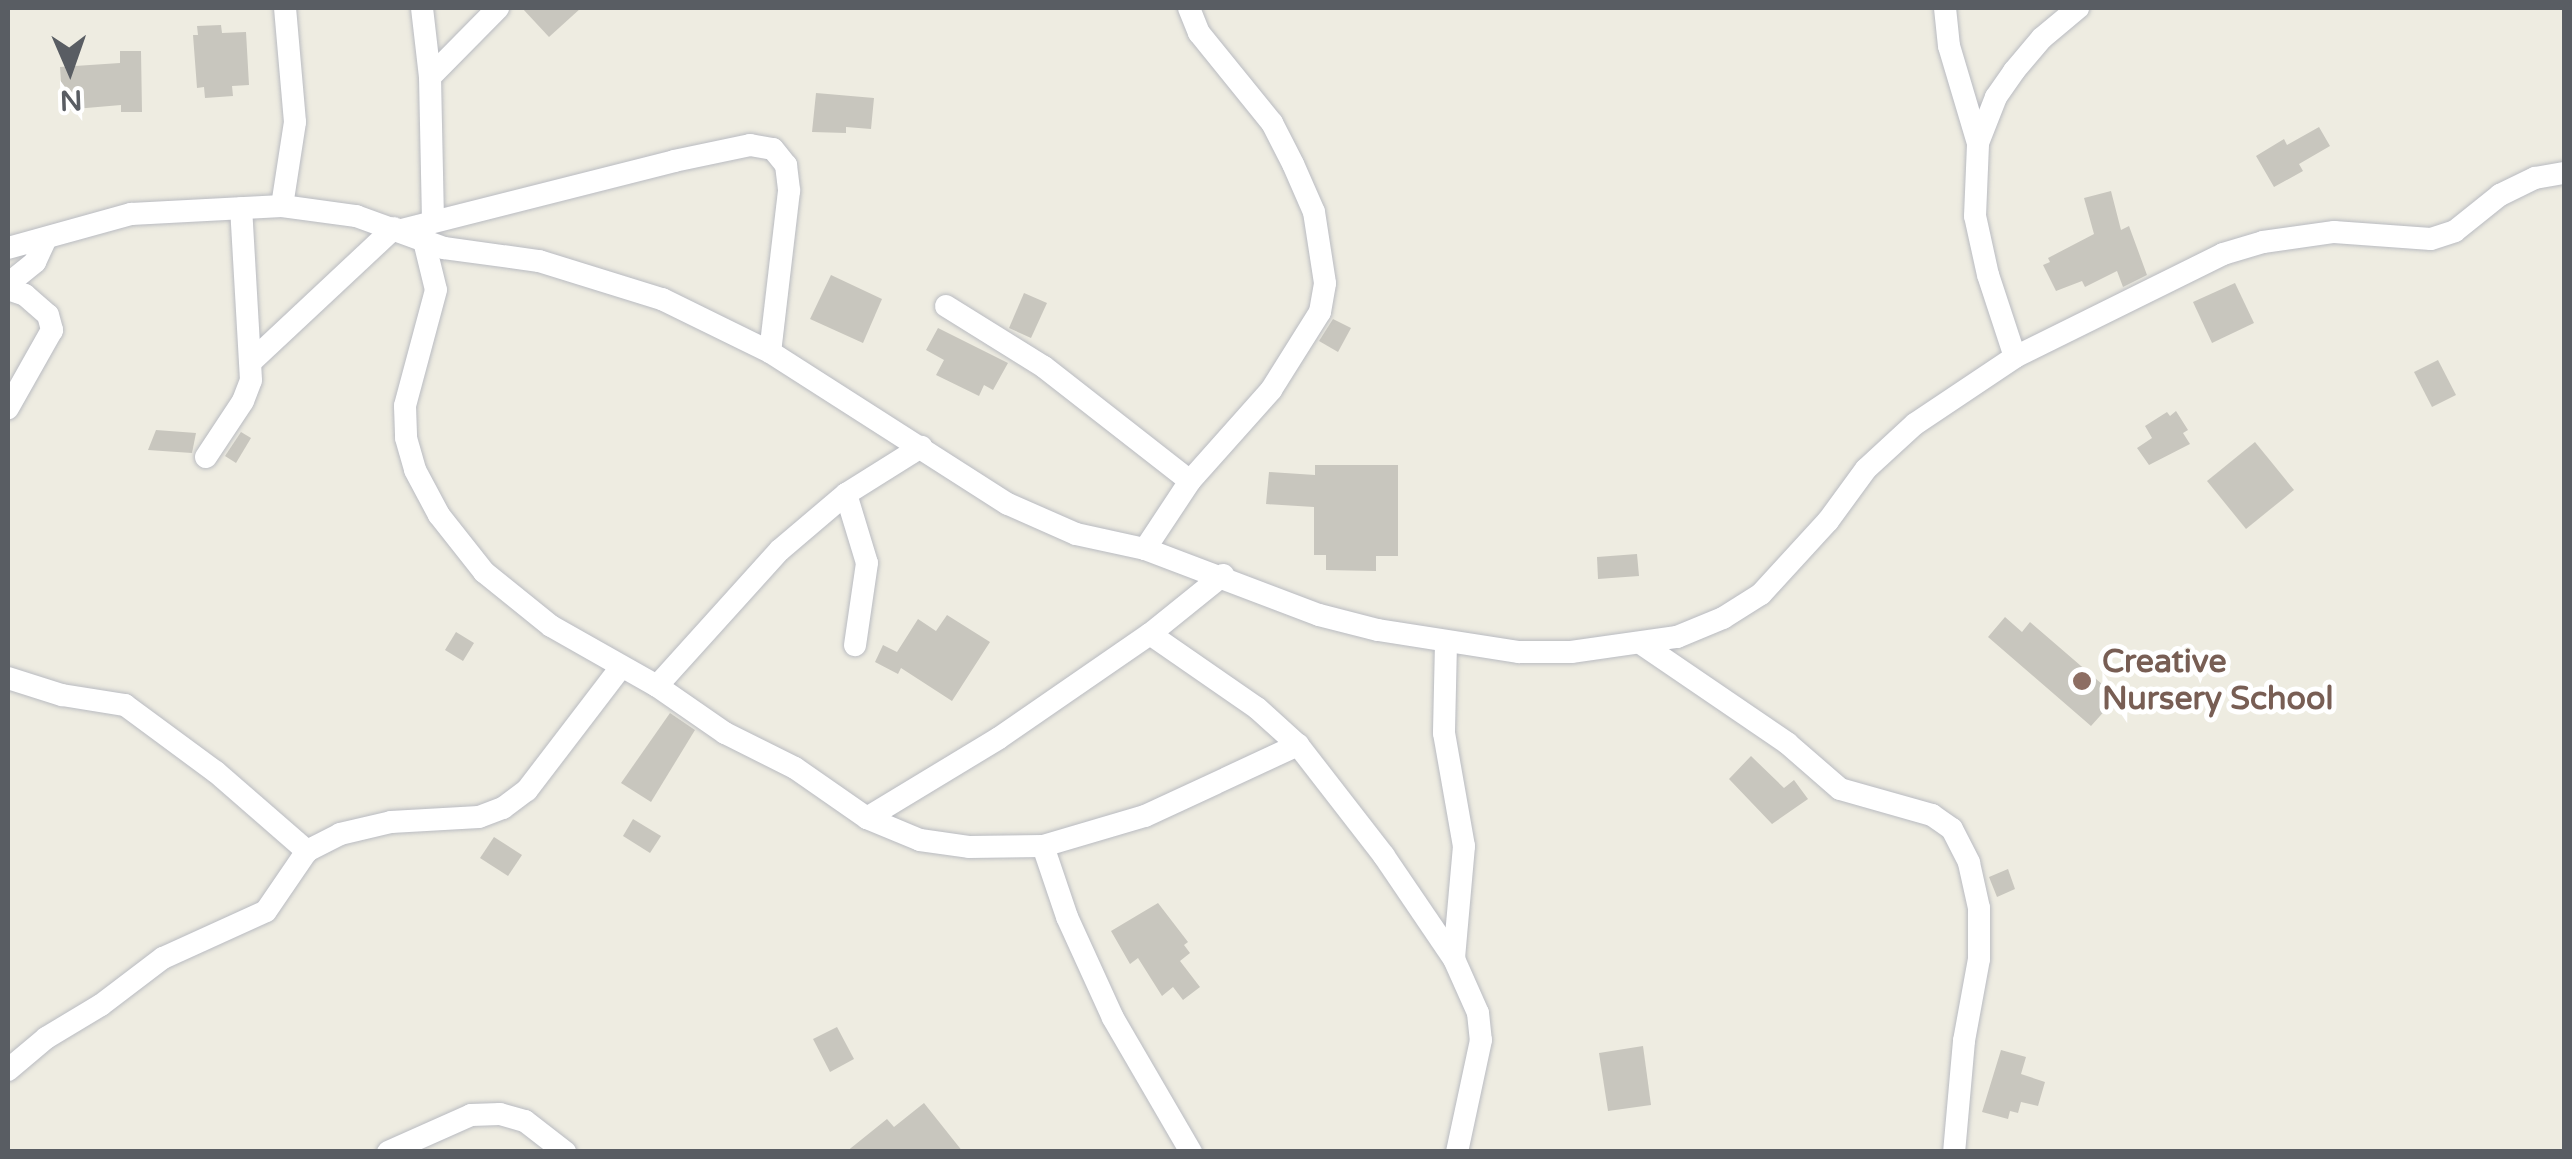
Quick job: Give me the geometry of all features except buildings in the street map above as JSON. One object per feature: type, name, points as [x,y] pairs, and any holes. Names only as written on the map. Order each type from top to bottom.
[{"type":"street","points":[[282,206],[295,122],[286,8]]},
{"type":"street","points":[[422,8],[430,78],[428,231],[436,290],[405,406],[406,438],[415,470],[440,515],[484,572],[551,626],[657,686],[725,732],[795,768],[866,818],[920,840],[968,847],[1043,846],[1145,816],[1298,744]]},
{"type":"street","points":[[430,78],[498,8]]},
{"type":"street","points":[[1145,548],[1190,481],[1272,390],[1320,312],[1325,283],[1314,212],[1294,164],[1272,123],[1199,33],[1189,8]]},
{"type":"street","points":[[1945,8],[1949,46],[1978,144]]},
{"type":"street","points":[[2014,357],[1975,216],[1978,144],[1996,97],[2014,71],[2042,38],[2078,8]]},
{"type":"street","points":[[428,231],[750,145],[773,148],[786,165],[789,191],[770,352]]},
{"type":"street","points":[[8,248],[131,214],[282,206],[356,216],[398,229],[428,231],[595,276],[662,299],[770,352],[1008,504],[1076,534],[1145,548],[1319,615],[1446,643],[1554,652],[1642,644],[1708,624],[1761,594],[1828,522],[1866,469],[1916,424],[2014,357],[2222,254],[2263,242],[2334,232],[2431,239],[2455,231],[2518,187],[2564,173]]},
{"type":"street","points":[[206,457],[243,401],[253,360],[241,208]]},
{"type":"street","points":[[253,360],[398,229]]},
{"type":"street","points":[[8,408],[52,330],[48,315],[8,286],[35,262],[46,238]]},
{"type":"street","points":[[946,306],[1044,367],[1190,481]]},
{"type":"street","points":[[657,686],[780,550],[846,494],[921,448]]},
{"type":"street","points":[[846,494],[867,563],[855,645]]},
{"type":"street","points":[[866,818],[999,738],[1150,634],[1223,575]]},
{"type":"street","points":[[1150,634],[1258,708],[1298,744],[1384,856],[1454,959],[1478,1013],[1482,1040],[1457,1152]]},
{"type":"street","points":[[1446,643],[1444,733],[1464,846],[1454,959]]},
{"type":"street","points":[[1642,644],[1787,743],[1840,789],[1932,815],[1952,830],[1969,863],[1976,893],[1979,959],[1964,1042],[1954,1152]]},
{"type":"street","points":[[8,1070],[46,1038],[101,1005],[163,958],[266,911],[307,851],[340,834],[390,822],[479,817],[504,808],[528,790],[620,667]]},
{"type":"street","points":[[8,678],[62,695],[125,704],[216,772],[307,851]]},
{"type":"street","points":[[1043,846],[1067,918],[1114,1018],[1191,1152]]},
{"type":"street","points":[[388,1152],[471,1116],[500,1114],[525,1121],[566,1152]]},
{"type":"place","name":"Creative Nursery School","points":[[2082,681]]}]
